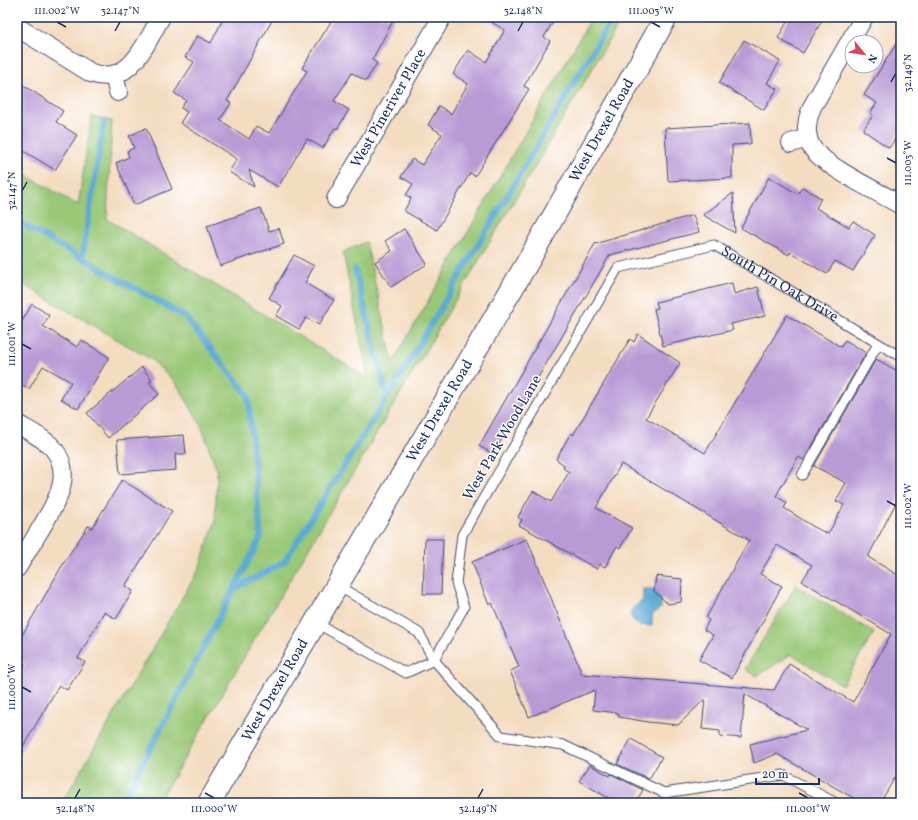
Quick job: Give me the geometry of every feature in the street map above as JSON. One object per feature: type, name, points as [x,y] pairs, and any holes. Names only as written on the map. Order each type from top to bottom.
[{"type":"street","points":[[17,27],[99,76],[114,75],[121,73],[134,61],[161,17]]},
{"type":"street","name":"West Pineriver Place","points":[[336,199],[442,17]]},
{"type":"street","name":"West Drexel Road","points":[[209,803],[534,251],[666,17]]},
{"type":"street","points":[[864,17],[812,106],[800,140],[810,145],[821,158],[901,205]]},
{"type":"street","points":[[114,75],[118,92]]},
{"type":"street","points":[[17,424],[35,434],[52,448],[59,458],[69,467],[59,496],[17,568]]},
{"type":"lane","name":"South Pin Oak Drive","points":[[651,261],[714,245],[901,357]]},
{"type":"lane","name":"West Park Wood Lane","points":[[434,660],[464,607],[456,583],[462,535],[618,268],[651,261]]},
{"type":"lane","points":[[802,475],[878,344]]},
{"type":"lane","points":[[338,586],[419,633],[434,660],[501,736],[563,745],[664,793],[783,776],[836,803]]},
{"type":"lane","points":[[316,623],[406,673],[434,660]]},
{"type":"green space","points":[[592,17],[623,17],[158,803],[62,803],[199,569],[215,521],[217,471],[201,425],[176,383],[152,360],[17,281],[17,170],[78,205],[92,116],[112,121],[107,219],[368,378],[343,252],[366,242],[393,362]]},
{"type":"green space","points":[[796,585],[874,633],[842,685],[791,654],[757,676],[745,669]]},
{"type":"water","points":[[643,589],[653,589],[661,599],[661,608],[652,615],[652,626],[638,625],[631,617],[631,610],[643,600]]},
{"type":"building","points":[[224,17],[274,17],[227,101],[231,103],[220,120],[249,139],[256,126],[269,133],[307,71],[302,68],[334,17],[395,17],[372,60],[377,63],[366,81],[352,73],[334,101],[349,110],[337,129],[335,128],[323,148],[307,139],[278,187],[249,170],[254,187],[229,172],[237,159],[180,123],[187,112],[181,108],[186,100],[174,93],[194,62],[185,57],[197,36],[211,43]]},
{"type":"building","points":[[483,17],[556,17],[544,37],[550,41],[524,86],[529,89],[475,176],[470,173],[437,230],[404,211],[411,198],[406,195],[413,184],[401,177],[412,159],[422,165],[442,134],[428,125],[439,106],[451,114],[468,84],[453,74],[468,50],[486,62],[505,30]]},
{"type":"building","points":[[790,17],[824,17],[803,53],[778,38]]},
{"type":"building","points":[[901,36],[901,130],[889,148],[863,130],[873,115],[870,113],[877,103],[864,95],[877,74],[884,74],[884,63]]},
{"type":"building","points":[[744,40],[780,61],[767,83],[777,89],[764,110],[719,83]]},
{"type":"building","points":[[17,81],[63,111],[56,122],[77,135],[55,170],[17,147]]},
{"type":"building","points":[[750,123],[751,144],[732,145],[732,178],[668,181],[665,128]]},
{"type":"building","points":[[146,128],[172,189],[134,205],[116,163],[129,157],[127,151],[134,148],[129,136]]},
{"type":"building","points":[[769,177],[798,194],[802,187],[821,198],[816,208],[849,227],[853,221],[875,235],[853,271],[835,261],[827,274],[790,252],[789,255],[741,228]]},
{"type":"building","points":[[733,193],[735,233],[703,215]]},
{"type":"building","points":[[261,208],[269,231],[279,228],[284,244],[220,266],[207,226]]},
{"type":"building","points":[[693,215],[699,232],[610,255],[493,454],[479,446],[595,244]]},
{"type":"building","points":[[404,229],[427,264],[391,287],[375,262],[392,251],[385,241]]},
{"type":"building","points":[[294,255],[314,266],[305,283],[334,300],[319,325],[306,318],[299,329],[276,316],[282,306],[269,298]]},
{"type":"building","points":[[732,283],[734,294],[758,287],[765,316],[731,324],[733,330],[663,346],[654,309],[658,308],[656,302]]},
{"type":"building","points":[[32,304],[49,315],[43,326],[77,347],[81,340],[109,357],[78,409],[61,399],[71,382],[43,366],[29,389],[17,382],[17,330]]},
{"type":"building","points":[[787,315],[841,347],[845,340],[866,353],[804,460],[798,457],[776,496],[787,503],[784,508],[828,534],[844,505],[836,501],[846,483],[814,466],[876,359],[901,373],[901,493],[868,557],[901,577],[901,767],[880,803],[862,803],[777,754],[754,763],[750,744],[807,730],[745,694],[741,738],[720,736],[720,731],[702,729],[705,699],[678,725],[619,717],[618,713],[593,710],[595,690],[529,717],[510,671],[519,667],[492,603],[489,605],[472,562],[527,539],[582,674],[774,690],[789,664],[853,702],[891,634],[802,581],[812,565],[777,545],[760,574],[782,586],[732,678],[699,660],[713,635],[704,630],[709,620],[706,618],[749,540],[621,464],[596,508],[632,528],[620,548],[617,546],[605,567],[600,564],[597,569],[519,525],[522,520],[518,517],[533,491],[551,502],[569,472],[563,468],[564,465],[556,459],[571,433],[573,435],[630,339],[634,342],[638,334],[680,363],[646,418],[705,453]]},
{"type":"building","points":[[142,367],[152,380],[149,382],[159,394],[108,438],[87,413]]},
{"type":"building","points":[[184,435],[186,454],[175,454],[176,470],[120,474],[117,440]]},
{"type":"building","points":[[122,480],[172,511],[125,586],[133,591],[116,619],[104,612],[78,658],[85,662],[67,690],[59,685],[17,757],[17,678],[25,664],[17,659],[17,644],[66,559],[88,526],[92,528]]},
{"type":"building","points":[[425,539],[443,539],[441,594],[423,594]]},
{"type":"building","points":[[656,576],[682,579],[681,602],[668,604],[654,591]]},
{"type":"building","points":[[631,739],[662,757],[649,779],[617,764]]},
{"type":"building","points":[[590,765],[610,776],[611,774],[643,790],[635,803],[617,803],[579,781]]},
{"type":"waterway","points":[[234,589],[284,562],[403,372],[613,17]]},
{"type":"waterway","points":[[82,258],[104,121]]},
{"type":"waterway","points":[[17,221],[185,317],[248,395],[261,537],[122,803]]},
{"type":"waterway","points":[[355,269],[387,397]]}]
